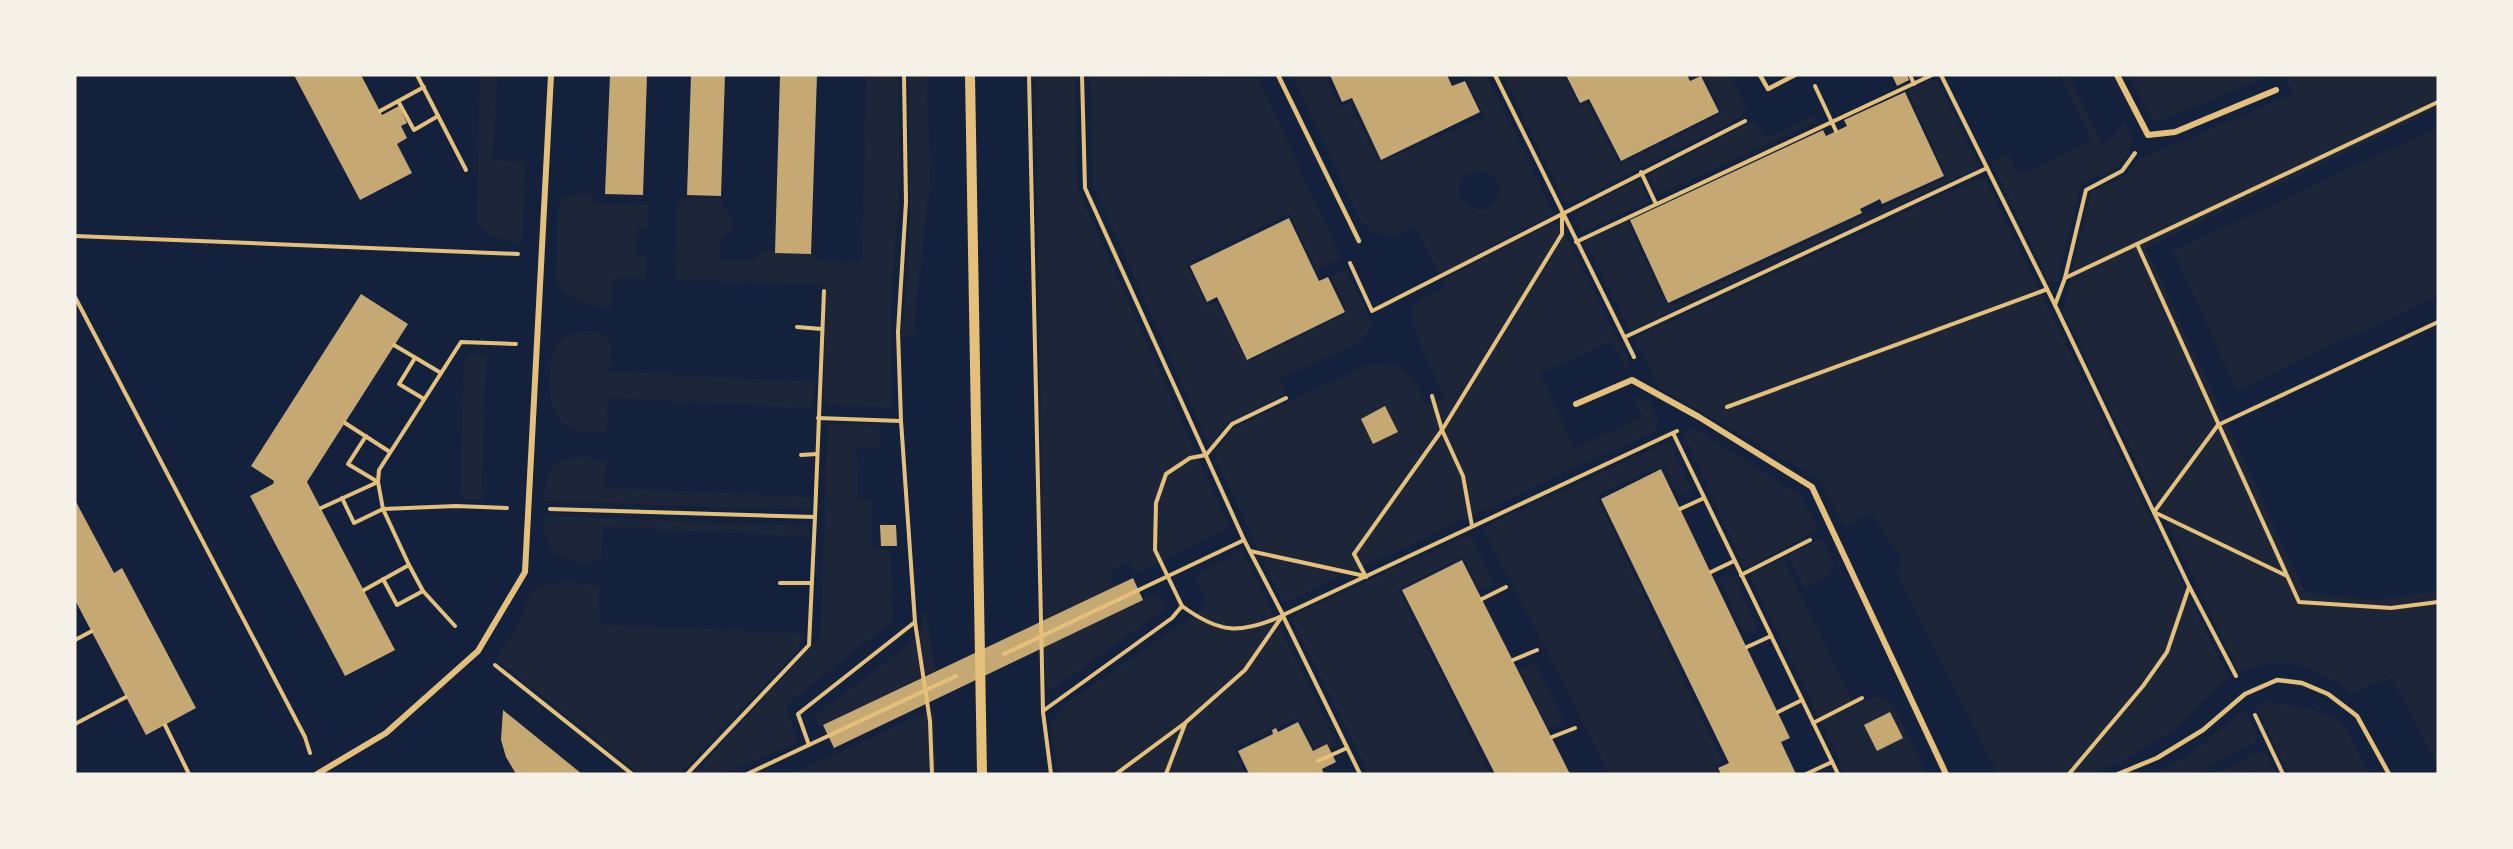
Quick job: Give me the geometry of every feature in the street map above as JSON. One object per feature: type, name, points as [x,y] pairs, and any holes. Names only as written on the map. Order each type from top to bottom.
[{"type":"street","points":[[317,774],[386,733],[478,651],[525,572],[551,75]]},
{"type":"street","points":[[970,75],[982,774]]},
{"type":"street","points":[[2117,75],[2148,135],[2175,132],[2276,90]]},
{"type":"street","points":[[1576,404],[1632,380],[1699,417],[1812,487],[1946,774]]},
{"type":"lane","points":[[1278,75],[1359,241]]},
{"type":"lane","points":[[1760,75],[1768,89],[1795,75]]},
{"type":"lane","points":[[2118,774],[2157,758],[2194,735],[2245,694],[2277,680],[2302,683],[2328,694],[2357,716],[2389,774]]},
{"type":"path","points":[[417,75],[466,170]]},
{"type":"path","points":[[904,75],[906,202],[898,332],[901,421],[915,622],[928,711],[932,774]]},
{"type":"path","points":[[1029,75],[1043,712],[1051,774]]},
{"type":"path","points":[[1082,75],[1085,188],[1244,540],[1360,774]]},
{"type":"path","points":[[1495,75],[1650,391],[1673,433],[1838,774]]},
{"type":"path","points":[[1910,75],[1914,84]]},
{"type":"path","points":[[1576,242],[1932,75]]},
{"type":"path","points":[[1941,75],[2045,290],[2055,305],[2189,586],[2283,774]]},
{"type":"path","points":[[1814,84],[1836,131]]},
{"type":"path","points":[[380,111],[424,87]]},
{"type":"path","points":[[398,101],[414,130],[438,117]]},
{"type":"path","points":[[2065,279],[2438,102]]},
{"type":"path","points":[[1389,303],[1641,172],[1745,122]]},
{"type":"path","points":[[2055,305],[2065,279],[2086,190],[2122,171],[2148,135]]},
{"type":"path","points":[[1625,337],[1987,168]]},
{"type":"path","points":[[1641,172],[1656,204]]},
{"type":"path","points":[[1366,577],[1354,554],[1442,430],[1562,234],[1562,214]]},
{"type":"path","points":[[75,236],[542,256]]},
{"type":"path","points":[[2137,244],[2299,602],[2391,608],[2438,602]]},
{"type":"path","points":[[1286,398],[1232,424],[1206,455],[1190,458],[1166,474],[1156,503],[1155,550],[1182,606],[1202,621],[1243,630],[1283,615],[1673,433],[1699,417],[2045,290]]},
{"type":"path","points":[[687,774],[809,645],[824,291]]},
{"type":"path","points":[[75,297],[305,737],[311,756]]},
{"type":"path","points":[[2154,512],[2218,425],[2438,322]]},
{"type":"path","points":[[797,327],[822,329]]},
{"type":"path","points":[[455,627],[423,591],[409,565],[383,509],[378,482],[379,470],[460,342],[537,345]]},
{"type":"path","points":[[394,345],[441,373]]},
{"type":"path","points":[[415,358],[399,384],[424,399]]},
{"type":"path","points":[[1432,396],[1442,430],[1463,476],[1472,525]]},
{"type":"path","points":[[818,418],[901,421]]},
{"type":"path","points":[[345,423],[390,452]]},
{"type":"path","points":[[366,436],[348,464],[378,482]]},
{"type":"path","points":[[801,455],[817,454]]},
{"type":"path","points":[[321,508],[378,482]]},
{"type":"path","points":[[1680,509],[1704,497]]},
{"type":"path","points":[[342,498],[354,523],[383,509],[456,506],[508,508]]},
{"type":"path","points":[[547,509],[815,517]]},
{"type":"path","points":[[2154,512],[2287,577]]},
{"type":"path","points":[[1742,575],[1832,529]]},
{"type":"path","points":[[1138,589],[1244,540]]},
{"type":"path","points":[[1251,553],[1366,577]]},
{"type":"path","points":[[1711,572],[1734,561]]},
{"type":"path","points":[[364,590],[409,565]]},
{"type":"path","points":[[383,579],[397,605],[423,591]]},
{"type":"path","points":[[780,583],[812,583]]},
{"type":"path","points":[[2069,774],[2143,686],[2167,652],[2189,586]]},
{"type":"path","points":[[1482,599],[1506,587]]},
{"type":"path","points":[[1043,712],[1172,618],[1182,606]]},
{"type":"path","points":[[1116,774],[1185,723],[1245,670],[1283,615]]},
{"type":"path","points":[[809,745],[798,714],[915,622]]},
{"type":"path","points":[[75,640],[92,631]]},
{"type":"path","points":[[1747,647],[1771,636]]},
{"type":"path","points":[[1513,660],[1537,650]]},
{"type":"path","points":[[495,665],[632,774]]},
{"type":"path","points":[[75,724],[126,697]]},
{"type":"path","points":[[1813,723],[1862,698]]},
{"type":"path","points":[[1778,712],[1802,700]]},
{"type":"path","points":[[1166,774],[1185,723]]},
{"type":"path","points":[[165,724],[189,774]]},
{"type":"path","points":[[1552,737],[1575,728]]},
{"type":"path","points":[[747,774],[829,737]]},
{"type":"path","points":[[1318,761],[1347,748]]},
{"type":"path","points":[[1806,774],[1832,762]]},
{"type":"shaded area","points":[[480,75],[497,75],[493,160],[526,162],[522,243],[491,235],[477,223]]},
{"type":"shaded area","points":[[866,75],[898,75],[900,178],[891,311],[892,408],[828,405],[823,398],[826,285],[675,280],[676,207],[683,198],[722,199],[722,206],[728,211],[734,227],[721,240],[718,260],[754,260],[761,251],[812,252],[820,261],[862,262]]},
{"type":"shaded area","points":[[909,75],[927,75],[930,184],[913,335],[901,337],[910,238]]},
{"type":"shaded area","points":[[1035,75],[1075,75],[1078,190],[1230,528],[1135,575],[1129,562],[1113,570],[1109,575],[1124,609],[1157,593],[1168,607],[1055,688],[1046,687],[1045,680]]},
{"type":"shaded area","points":[[1291,75],[1325,75],[1340,107],[1350,103],[1379,163],[1484,117],[1466,76],[1486,75],[1554,213],[1439,274],[1414,225],[1399,233],[1386,236],[1374,232],[1361,222]],"holes":[[[1476,170],[1494,177],[1499,189],[1493,205],[1484,209],[1475,209],[1466,204],[1460,196],[1459,187],[1463,178]]]},
{"type":"shaded area","points":[[1502,75],[1563,75],[1579,107],[1587,103],[1620,165],[1723,113],[1704,75],[1730,75],[1747,109],[1741,117],[1570,204],[1565,202]]},
{"type":"shaded area","points":[[2060,75],[2069,75],[2104,146],[2125,122],[2135,143],[2118,166],[2081,184],[2058,281],[2049,282],[1991,161],[2008,153],[2019,175],[2091,140]]},
{"type":"shaded area","points":[[2129,75],[2260,75],[2262,79],[2158,122],[2150,117]]},
{"type":"shaded area","points":[[2285,75],[2438,75],[2438,108],[2146,248],[2305,592],[2377,600],[2438,590],[2438,767],[2391,678],[2351,693],[2323,675],[2298,665],[2271,664],[2239,672],[2063,311],[2091,192],[2125,177],[2141,155],[2142,158],[2292,94]]},
{"type":"shaded area","points":[[1090,76],[1259,79],[1341,258],[1317,270],[1289,213],[1186,264],[1207,306],[1217,302],[1247,362],[1348,313],[1331,276],[1346,270],[1374,326],[1361,341],[1279,380],[1286,394],[1227,423],[1210,447],[1093,185]]},
{"type":"shaded area","points":[[1933,80],[1938,81],[1978,164],[1977,169],[1630,331],[1585,241],[1627,222],[1668,307],[1947,177],[1908,91]]},
{"type":"shaded area","points":[[1815,114],[1818,121],[1658,195],[1648,175],[1756,120],[1765,138]]},
{"type":"shaded area","points":[[2438,127],[2438,296],[2237,390],[2173,251]]},
{"type":"shaded area","points":[[1981,178],[1986,180],[2229,679],[2216,688],[2179,727],[2128,758],[2090,774],[1998,774],[1896,571],[1903,563],[1871,513],[1844,527],[1819,479],[1658,387],[1634,338]]},
{"type":"shaded area","points":[[1639,179],[1649,201],[1581,233],[1575,219],[1578,211]]},
{"type":"shaded area","points":[[578,193],[593,194],[594,203],[648,205],[648,228],[637,228],[636,255],[647,256],[646,279],[613,278],[612,308],[595,306],[573,298],[556,281],[558,205],[563,198]]},
{"type":"shaded area","points":[[1552,223],[1561,226],[1631,365],[1625,368],[1611,341],[1540,374],[1575,448],[1642,416],[1633,397],[1649,401],[1659,421],[1655,431],[1287,602],[1282,601],[1214,455],[1233,429],[1366,365],[1389,365],[1405,371],[1417,385],[1426,406],[1445,398],[1414,329],[1411,318],[1413,306],[1426,296],[1445,287],[1442,280]]},
{"type":"shaded area","points":[[596,331],[607,337],[610,342],[609,371],[815,382],[813,409],[608,398],[607,431],[580,432],[561,422],[555,413],[550,390],[551,359],[557,344],[565,337],[580,332]]},
{"type":"shaded area","points":[[470,354],[487,354],[481,499],[463,499],[460,496],[464,361]]},
{"type":"shaded area","points":[[827,423],[879,425],[879,449],[857,449],[858,499],[872,500],[872,549],[890,550],[894,620],[786,705],[798,743],[720,774],[694,774],[821,636]]},
{"type":"shaded area","points":[[1693,427],[1800,495],[1819,530],[1745,569],[1683,433]]},
{"type":"shaded area","points":[[1670,441],[1692,491],[1679,497],[1664,465],[1596,495],[1723,763],[1716,766],[1720,774],[1609,774],[1483,528]]},
{"type":"shaded area","points":[[584,456],[606,461],[605,487],[810,497],[810,510],[544,501],[552,468],[564,460]]},
{"type":"shaded area","points":[[545,516],[809,526],[809,537],[603,527],[601,559],[583,562],[559,556],[549,547],[545,534]]},
{"type":"shaded area","points":[[1466,536],[1472,537],[1495,584],[1480,590],[1463,557],[1398,589],[1490,774],[1369,774],[1292,620],[1297,614]]},
{"type":"shaded area","points":[[1822,538],[1834,565],[1826,577],[1805,589],[1788,556]]},
{"type":"shaded area","points":[[1242,550],[1336,746],[1330,749],[1327,744],[1315,750],[1298,717],[1233,748],[1245,774],[1059,774],[1049,725],[1065,704],[1208,605],[1195,575]]},
{"type":"shaded area","points":[[1783,558],[1853,700],[1819,717],[1749,575]]},
{"type":"shaded area","points":[[1732,573],[1758,629],[1745,635],[1719,579]]},
{"type":"shaded area","points":[[570,582],[600,586],[599,624],[805,633],[797,651],[679,774],[640,774],[497,659],[514,631],[530,595],[538,587],[549,583]]},
{"type":"shaded area","points":[[926,612],[936,671],[818,727],[815,714],[921,634],[923,613]]},
{"type":"shaded area","points":[[1535,662],[1565,722],[1549,729],[1519,669]]},
{"type":"shaded area","points":[[1877,696],[1891,701],[1927,774],[1845,774],[1821,720]]},
{"type":"shaded area","points":[[2263,702],[2316,711],[2335,718],[2345,727],[2369,774],[2289,774],[2255,705]]},
{"type":"shaded area","points":[[934,709],[936,774],[792,774]]},
{"type":"shaded area","points":[[2244,710],[2257,735],[2255,743],[2196,774],[2156,774],[2189,755]]},
{"type":"shaded area","points":[[2258,751],[2266,754],[2276,774],[2253,774],[2251,770],[2243,774],[2215,774]]},
{"type":"building","points":[[294,75],[361,75],[382,115],[399,106],[407,123],[401,126],[407,138],[397,144],[412,173],[360,200]]},
{"type":"building","points":[[610,75],[647,75],[643,195],[605,194]]},
{"type":"building","points":[[691,75],[725,75],[721,196],[687,195]]},
{"type":"building","points":[[780,75],[817,75],[811,254],[775,253]]},
{"type":"building","points":[[1330,75],[1447,75],[1452,86],[1465,81],[1480,112],[1381,160],[1352,98],[1342,102]]},
{"type":"building","points":[[1566,75],[1687,75],[1690,81],[1701,76],[1719,112],[1621,161],[1589,99],[1580,103]]},
{"type":"building","points":[[1892,75],[1907,75],[1909,80],[1897,86]]},
{"type":"building","points":[[1905,92],[1944,176],[1882,204],[1880,199],[1860,209],[1862,213],[1668,303],[1630,220],[1823,130],[1826,136],[1847,126],[1844,120]]},
{"type":"building","points":[[1289,218],[1319,281],[1328,277],[1345,312],[1247,360],[1217,297],[1207,302],[1190,266]]},
{"type":"building","points":[[361,294],[408,324],[307,482],[395,650],[345,676],[250,496],[273,484],[274,481],[251,466]]},
{"type":"building","points":[[1385,406],[1398,432],[1373,444],[1361,419]]},
{"type":"building","points":[[1661,469],[1790,738],[1781,742],[1796,774],[1721,774],[1718,768],[1729,763],[1601,499]]},
{"type":"building","points":[[75,500],[114,573],[122,568],[196,708],[146,735],[75,600]]},
{"type":"building","points":[[880,525],[896,525],[897,546],[881,546]]},
{"type":"building","points":[[1462,560],[1570,774],[1495,774],[1402,590]]},
{"type":"building","points":[[1133,578],[1143,600],[834,748],[823,725]]},
{"type":"building","points":[[503,710],[582,774],[516,774],[506,757],[501,740]]},
{"type":"building","points":[[1890,712],[1903,738],[1877,751],[1864,725]]},
{"type":"building","points":[[1298,722],[1313,751],[1327,744],[1336,762],[1322,769],[1324,774],[1249,774],[1238,751],[1273,734],[1272,730],[1276,728],[1278,732]]}]
